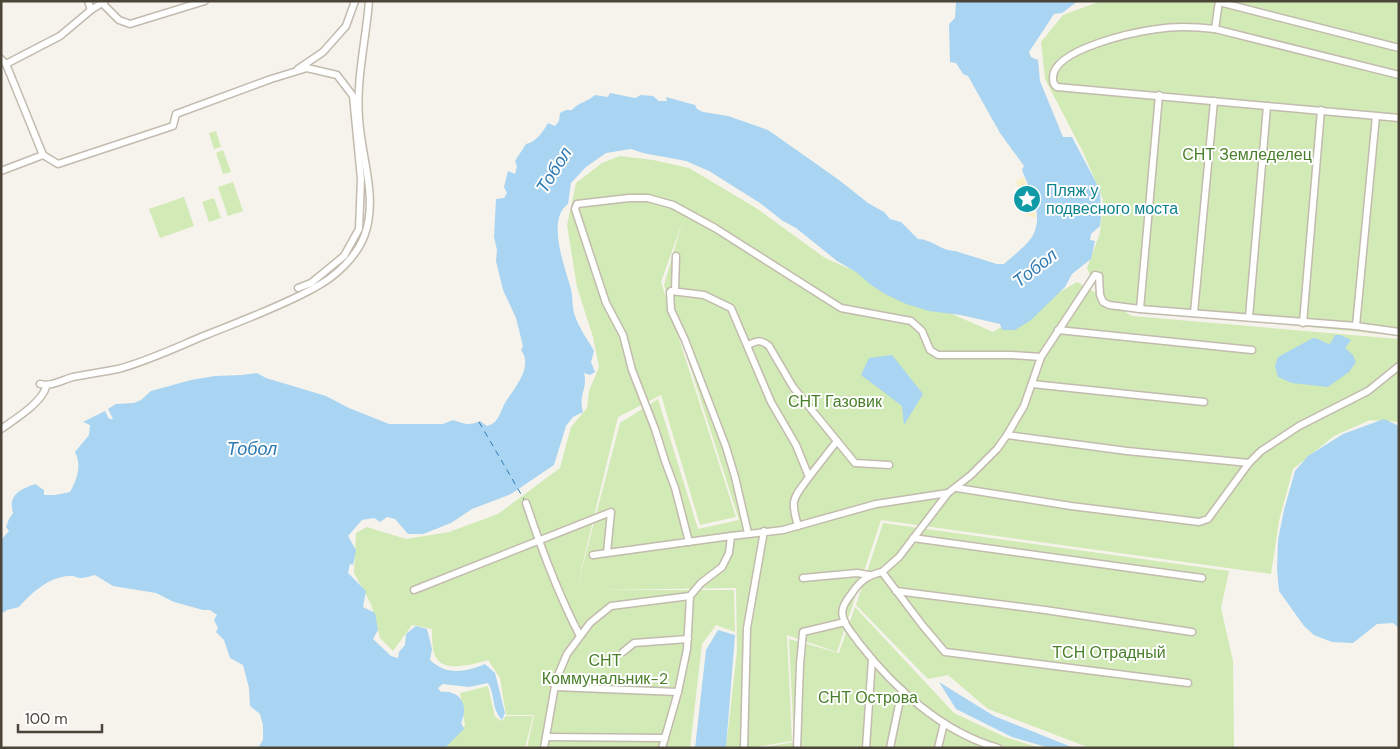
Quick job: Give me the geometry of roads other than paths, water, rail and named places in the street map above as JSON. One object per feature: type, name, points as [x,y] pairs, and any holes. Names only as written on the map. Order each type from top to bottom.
[{"type":"street","points":[[88,1],[91,10]]},
{"type":"street","points":[[205,1],[130,24],[119,20],[104,2],[91,10],[60,36],[3,62],[43,155],[58,164],[172,126],[176,114],[293,72],[307,68],[337,75],[353,96],[361,179],[359,229],[344,256],[311,283],[298,288]]},
{"type":"street","points":[[293,72],[323,52],[346,26],[356,1]]},
{"type":"street","points":[[1,430],[32,406],[46,392],[43,385],[72,377],[120,368],[252,316],[315,288],[340,269],[355,254],[365,234],[371,208],[358,118],[369,1]]},
{"type":"street","points":[[1216,29],[1219,2],[1399,48]]},
{"type":"street","points":[[1399,75],[1216,29],[1202,28],[1158,28],[1121,37],[1077,52],[1058,65],[1053,74],[1054,85],[1057,87],[1399,118]]},
{"type":"street","points":[[1140,309],[1160,96]]},
{"type":"street","points":[[1194,313],[1214,101]]},
{"type":"street","points":[[1249,317],[1267,106]]},
{"type":"street","points":[[1303,323],[1321,110]]},
{"type":"street","points":[[1356,326],[1376,116]]},
{"type":"street","points":[[1,171],[43,155]]},
{"type":"street","points":[[688,542],[675,488],[646,401],[632,370],[623,334],[606,303],[575,209],[576,204],[629,198],[648,198],[673,205],[715,228],[753,254],[841,308],[911,321],[922,332],[930,350],[938,355],[1040,357]]},
{"type":"street","points":[[675,291],[676,256]]},
{"type":"street","points":[[593,555],[748,533],[783,530],[876,504],[948,493],[957,488],[997,449],[1007,435],[1024,406],[1040,357],[1095,275],[1099,276],[1100,295],[1103,302],[1109,305],[1303,323],[1356,326],[1399,332]]},
{"type":"street","points":[[748,533],[726,447],[685,340],[669,304],[670,292],[704,295],[731,308],[771,402],[796,445],[809,477]]},
{"type":"street","points":[[1058,330],[1252,350]]},
{"type":"street","points":[[748,345],[760,340],[769,346],[793,387],[858,464],[889,465]]},
{"type":"street","points":[[957,488],[1199,522],[1208,519],[1249,463],[1261,451],[1298,426],[1368,391],[1399,366]]},
{"type":"street","points":[[1032,384],[1204,402]]},
{"type":"street","points":[[1007,435],[1128,451],[1249,463]]},
{"type":"street","points":[[798,526],[794,511],[794,499],[837,441]]},
{"type":"street","points":[[803,578],[857,573],[869,575],[882,572],[899,557],[948,493]]},
{"type":"street","points":[[526,503],[567,612],[580,636]]},
{"type":"street","points":[[414,590],[611,512],[607,553]]},
{"type":"street","points":[[744,748],[747,628],[764,531]]},
{"type":"street","points":[[662,748],[678,692],[688,639],[690,596],[701,583],[722,567],[728,553],[731,536]]},
{"type":"street","points":[[914,538],[1202,578]]},
{"type":"street","points":[[882,572],[945,652],[1188,683]]},
{"type":"street","points":[[869,575],[854,589],[843,608],[842,616],[872,659],[902,690],[944,723],[985,746],[998,748]]},
{"type":"street","points":[[896,591],[1192,632]]},
{"type":"street","points":[[544,748],[555,687],[567,654],[590,623],[611,606],[690,596]]},
{"type":"street","points":[[797,748],[803,632],[845,622]]},
{"type":"street","points":[[623,652],[634,643],[688,639]]},
{"type":"street","points":[[866,748],[872,659]]},
{"type":"street","points":[[555,687],[678,692]]},
{"type":"street","points":[[890,748],[902,690]]},
{"type":"street","points":[[938,748],[944,723]]},
{"type":"street","points":[[546,737],[664,738]]},
{"type":"water","name":"Тобол","points":[[956,1],[1078,1],[1062,13],[1054,14],[1029,52],[1031,57],[1038,60],[1040,81],[1063,137],[1072,137],[1100,190],[1100,226],[1091,234],[1090,240],[1095,241],[1091,259],[1072,274],[1065,287],[1031,320],[1015,330],[1002,330],[1000,324],[961,315],[929,311],[906,304],[885,294],[856,272],[837,261],[796,228],[783,221],[760,203],[709,171],[686,161],[631,149],[606,153],[586,167],[571,183],[568,204],[562,211],[558,221],[558,232],[559,244],[571,289],[574,313],[594,351],[591,362],[595,372],[590,375],[584,373],[583,412],[573,417],[566,426],[554,465],[511,494],[472,509],[451,523],[423,534],[408,534],[395,519],[387,517],[380,522],[374,518],[362,520],[348,536],[356,550],[353,565],[350,564],[348,573],[366,591],[363,607],[375,613],[378,630],[373,639],[391,656],[398,658],[399,652],[405,645],[406,634],[416,626],[427,629],[432,649],[430,660],[436,665],[457,671],[485,664],[495,673],[505,713],[502,720],[496,711],[488,683],[469,687],[443,684],[438,688],[441,692],[448,692],[458,696],[462,700],[464,711],[461,723],[464,729],[445,748],[258,748],[263,740],[263,725],[260,714],[250,706],[249,688],[243,665],[230,658],[224,640],[216,632],[218,628],[214,620],[217,615],[210,610],[203,610],[174,602],[156,593],[113,586],[95,575],[80,578],[70,576],[54,579],[35,591],[19,607],[7,610],[1,614],[1,540],[9,531],[6,527],[13,513],[12,502],[14,497],[20,491],[35,484],[44,490],[44,495],[70,492],[78,472],[75,452],[89,435],[90,425],[83,422],[105,411],[109,419],[113,419],[108,409],[116,404],[134,403],[141,400],[151,391],[191,380],[257,373],[266,378],[326,396],[349,408],[389,424],[443,424],[453,420],[467,424],[480,421],[487,426],[491,425],[499,417],[521,377],[525,363],[516,318],[503,290],[496,261],[497,250],[494,237],[496,199],[504,198],[507,193],[504,187],[508,171],[515,174],[517,166],[515,161],[526,144],[536,139],[548,123],[555,126],[559,121],[560,113],[572,110],[595,95],[608,97],[610,93],[635,98],[641,95],[653,96],[659,101],[667,101],[666,97],[695,105],[697,109],[703,112],[728,116],[768,130],[868,203],[884,212],[890,219],[901,222],[918,239],[928,241],[945,249],[997,264],[1004,264],[1032,237],[1036,229],[1037,212],[1022,170],[1024,166],[1000,133],[968,76],[963,74],[956,63],[950,62],[949,24],[955,18]]},
{"type":"water","points":[[1335,335],[1351,340],[1345,348],[1353,355],[1356,362],[1349,372],[1328,387],[1292,383],[1278,377],[1275,366],[1278,357],[1313,338],[1330,344]]},
{"type":"water","points":[[892,355],[923,394],[904,425],[902,406],[861,375],[869,358]]},
{"type":"water","points":[[1384,419],[1399,426],[1399,628],[1393,623],[1377,624],[1353,643],[1332,642],[1314,635],[1304,626],[1279,591],[1277,569],[1278,540],[1284,510],[1295,471],[1308,456],[1343,434]]},
{"type":"water","points":[[718,630],[735,635],[726,748],[695,748],[706,650]]},
{"type":"water","points":[[939,682],[994,716],[1074,748],[1050,748],[1012,737],[956,709]]},
{"type":"place","name":"Пляж у подвесного моста","points":[[1027,199]]},
{"type":"park label","name":"СНТ Земледелец","points":[[1247,154]]},
{"type":"park label","name":"СНТ Газовик","points":[[835,401]]},
{"type":"park label","name":"ТСН Отрадный","points":[[1109,652]]},
{"type":"park label","name":"СНТ Коммунальник-2","points":[[605,669]]},
{"type":"park label","name":"СНТ Острова","points":[[868,697]]}]
